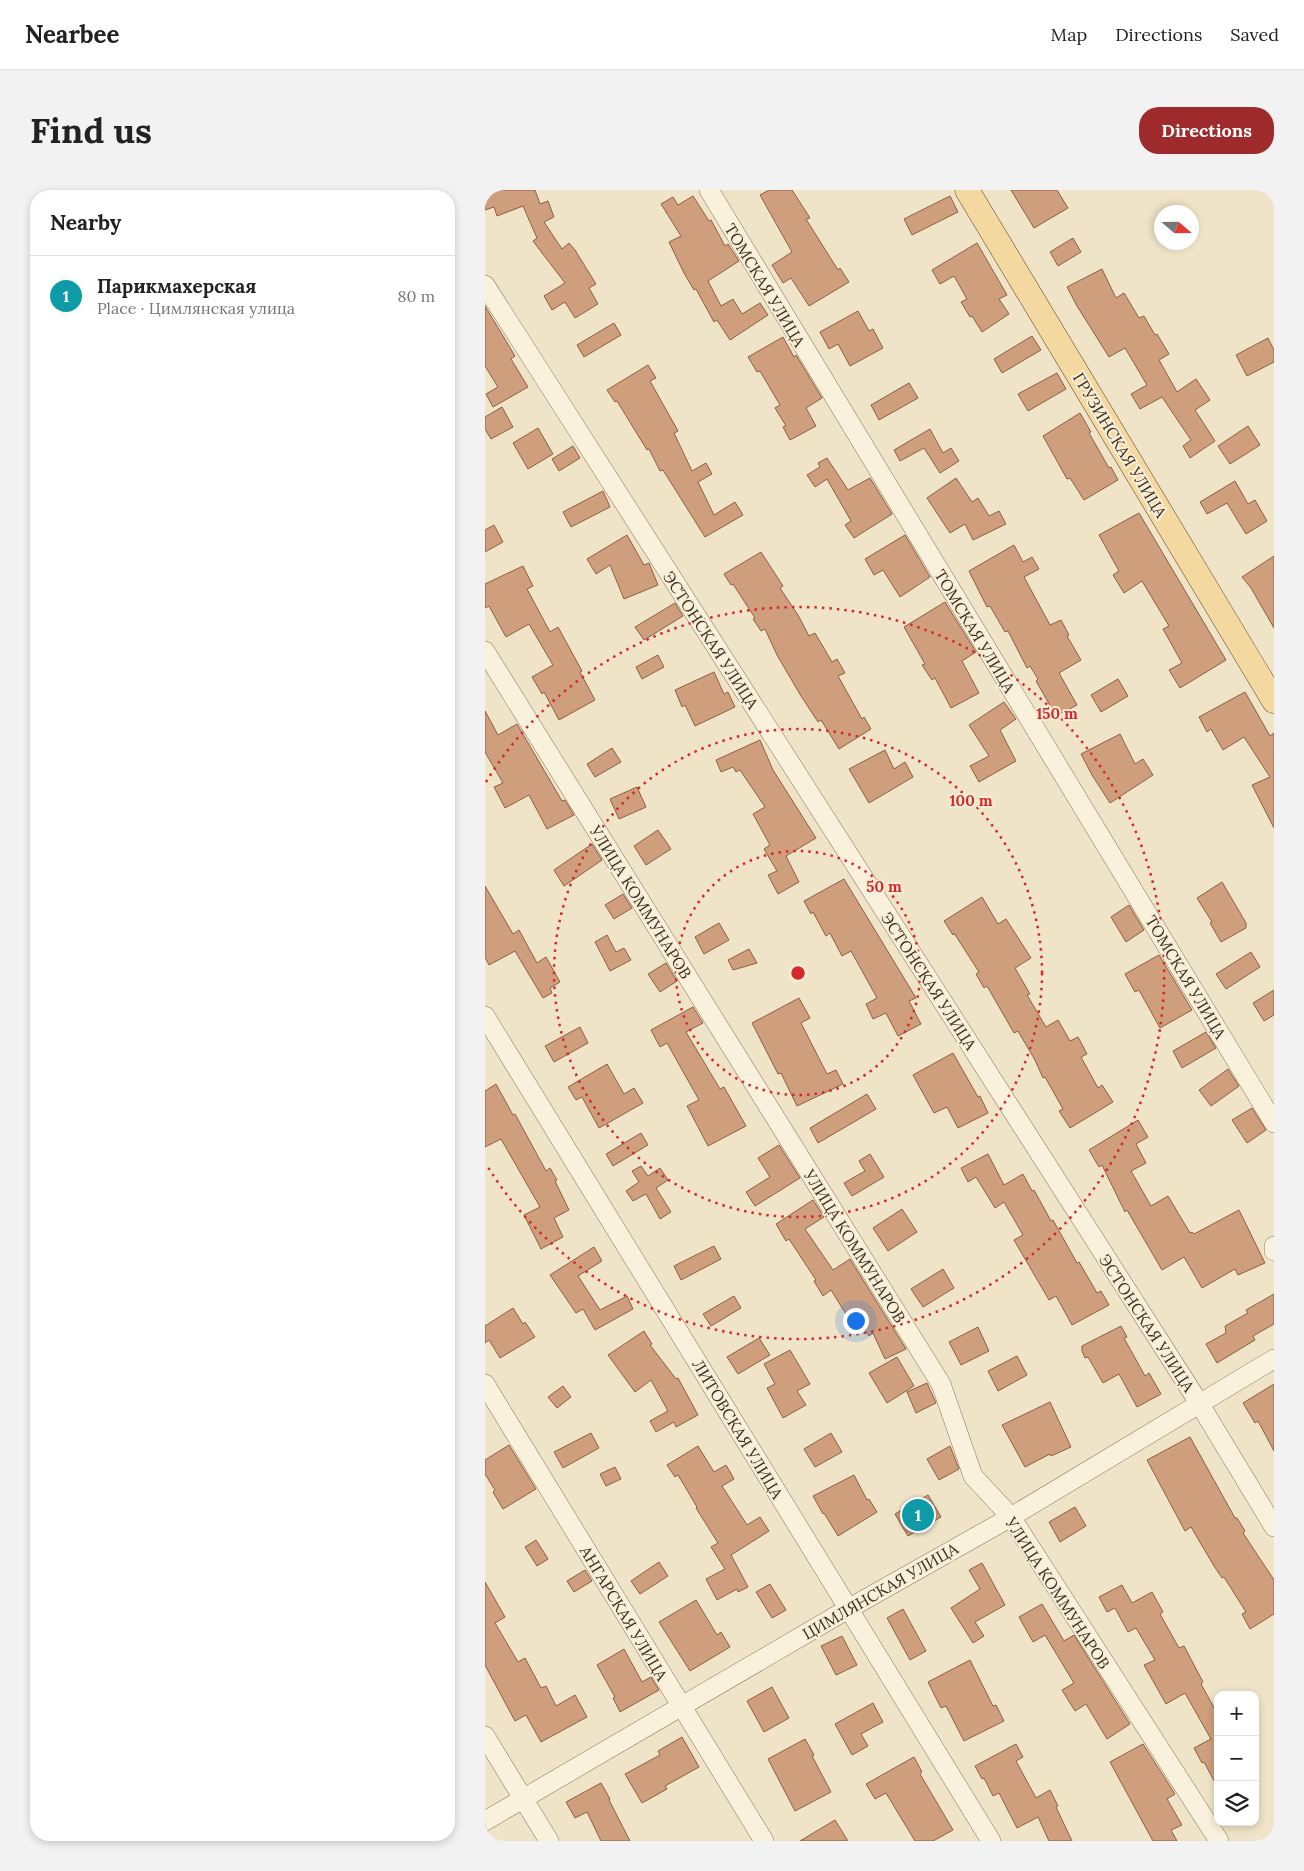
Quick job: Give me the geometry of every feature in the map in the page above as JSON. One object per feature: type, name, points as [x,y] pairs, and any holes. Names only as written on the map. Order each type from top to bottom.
[{"type":"main road","name":"ГРУЗИНСКАЯ УЛИЦА","points":[[967,190],[1274,701]]},
{"type":"street","name":"ТОМСКАЯ УЛИЦА","points":[[709,190],[1274,1123]]},
{"type":"street","name":"ЭСТОНСКАЯ УЛИЦА","points":[[485,285],[1199,1403],[1274,1527]]},
{"type":"street","name":"УЛИЦА КОММУНАРОВ","points":[[485,651],[941,1384],[973,1476],[1011,1517],[1219,1841]]},
{"type":"street","name":"ЛИТОВСКАЯ УЛИЦА","points":[[485,1016],[991,1841]]},
{"type":"street","points":[[1274,1246],[1274,1251]]},
{"type":"street","name":"ЦИМЛЯНСКАЯ УЛИЦА","points":[[485,1821],[848,1609],[1011,1517],[1199,1403],[1274,1360]]},
{"type":"street","name":"АНГАРСКАЯ УЛИЦА","points":[[485,1384],[764,1841]]},
{"type":"street","points":[[485,1736],[549,1841]]},
{"type":"building","points":[[485,190],[535,190],[540,204],[548,201],[554,217],[544,222],[562,249],[569,243],[575,250],[596,284],[589,288],[598,304],[575,318],[565,302],[552,310],[544,296],[565,283],[533,241],[537,238],[523,206],[497,216],[494,207],[485,210]]},
{"type":"building","points":[[769,190],[792,190],[810,218],[806,219],[838,270],[840,268],[849,282],[809,306],[791,278],[783,283],[772,265],[792,252],[760,195]]},
{"type":"building","points":[[1011,190],[1057,190],[1068,208],[1034,228]]},
{"type":"building","points":[[693,196],[709,221],[711,220],[725,246],[728,244],[739,261],[708,281],[721,306],[733,299],[742,314],[760,303],[768,315],[730,340],[717,320],[714,322],[696,289],[694,290],[669,242],[681,236],[661,204],[673,197],[678,205]]},
{"type":"building","points":[[950,196],[958,212],[912,235],[904,219]]},
{"type":"building","points":[[1073,238],[1081,252],[1058,266],[1050,252]]},
{"type":"building","points":[[977,243],[1007,295],[999,299],[1009,314],[982,332],[961,302],[967,299],[954,276],[940,284],[932,270]]},
{"type":"building","points":[[1102,269],[1116,298],[1124,293],[1139,318],[1144,316],[1155,335],[1157,334],[1169,354],[1159,360],[1177,392],[1196,379],[1210,400],[1195,410],[1215,441],[1190,458],[1183,446],[1191,440],[1162,397],[1140,409],[1131,394],[1147,385],[1125,348],[1109,357],[1067,287]]},
{"type":"building","points":[[485,306],[515,356],[511,359],[528,387],[493,407],[486,394],[498,387],[485,366]]},
{"type":"building","points":[[858,311],[869,331],[873,329],[883,348],[850,366],[838,344],[829,349],[820,332]]},
{"type":"building","points":[[614,323],[621,335],[584,357],[577,345]]},
{"type":"building","points":[[1032,336],[1041,350],[1002,373],[994,359]]},
{"type":"building","points":[[783,337],[794,357],[796,355],[822,398],[806,408],[816,426],[790,440],[783,427],[786,426],[775,408],[780,405],[760,371],[757,372],[748,357]]},
{"type":"building","points":[[1268,338],[1274,350],[1274,362],[1247,376],[1236,355]]},
{"type":"building","points":[[648,365],[656,378],[650,381],[678,431],[674,433],[692,471],[706,463],[712,474],[698,482],[714,515],[735,502],[743,515],[705,537],[663,470],[660,471],[649,449],[647,450],[617,401],[615,402],[607,390]]},
{"type":"building","points":[[1057,373],[1066,389],[1028,411],[1018,394]]},
{"type":"building","points":[[909,383],[918,398],[879,420],[871,405]]},
{"type":"building","points":[[502,407],[513,427],[491,439],[485,429],[485,417]]},
{"type":"building","points":[[1080,413],[1091,432],[1089,433],[1118,480],[1084,500],[1070,478],[1067,479],[1043,436]]},
{"type":"building","points":[[1248,426],[1260,445],[1230,464],[1218,446]]},
{"type":"building","points":[[538,428],[553,454],[528,469],[513,443]]},
{"type":"building","points":[[930,429],[943,453],[951,448],[959,461],[940,473],[924,448],[900,461],[894,450]]},
{"type":"building","points":[[573,446],[580,458],[559,471],[552,459]]},
{"type":"building","points":[[827,458],[848,490],[870,478],[892,514],[854,538],[845,525],[851,521],[827,479],[815,487],[807,475],[820,467],[818,463]]},
{"type":"building","points":[[956,478],[972,502],[978,498],[989,516],[999,511],[1006,524],[973,540],[965,524],[950,533],[927,498]]},
{"type":"building","points":[[1235,481],[1248,504],[1255,500],[1267,521],[1246,534],[1227,503],[1207,514],[1200,502]]},
{"type":"building","points":[[603,491],[610,507],[571,527],[563,512]]},
{"type":"building","points":[[1139,513],[1226,660],[1180,688],[1169,670],[1182,663],[1163,629],[1169,626],[1142,581],[1124,593],[1113,575],[1119,571],[1099,535]]},
{"type":"building","points":[[494,525],[503,542],[485,552],[485,530]]},
{"type":"building","points":[[627,535],[644,565],[649,563],[658,585],[624,599],[610,565],[596,574],[587,559]]},
{"type":"building","points":[[905,535],[930,577],[900,597],[883,570],[874,575],[865,559]]},
{"type":"building","points":[[1014,545],[1023,562],[1032,557],[1039,569],[1024,577],[1050,625],[1061,620],[1069,635],[1067,636],[1081,660],[1059,673],[1077,705],[1056,716],[1036,681],[1038,679],[1030,666],[1027,668],[1008,631],[1005,632],[990,606],[987,607],[969,571]]},
{"type":"building","points":[[761,552],[783,586],[780,588],[809,636],[815,633],[832,662],[837,659],[845,673],[838,676],[862,719],[864,717],[871,729],[839,749],[821,720],[818,722],[801,696],[777,655],[765,629],[761,631],[733,584],[731,585],[724,574]]},
{"type":"building","points":[[1274,556],[1274,628],[1251,588],[1242,577]]},
{"type":"building","points":[[523,566],[533,586],[527,589],[550,632],[558,627],[582,671],[580,672],[595,700],[559,720],[544,692],[542,694],[532,677],[553,665],[529,624],[506,637],[489,606],[485,608],[485,584]]},
{"type":"building","points":[[945,602],[976,652],[962,661],[979,693],[951,708],[935,678],[932,680],[922,665],[925,664],[904,627]]},
{"type":"building","points":[[675,603],[683,616],[644,640],[635,627]]},
{"type":"building","points":[[658,655],[664,667],[642,679],[636,667]]},
{"type":"building","points":[[714,672],[724,694],[728,692],[735,707],[695,726],[685,705],[682,707],[675,690]]},
{"type":"building","points":[[1118,679],[1128,696],[1101,712],[1091,695]]},
{"type":"building","points":[[1245,692],[1270,736],[1274,733],[1274,828],[1252,785],[1270,777],[1244,737],[1223,750],[1211,729],[1207,732],[1199,717]]},
{"type":"building","points":[[1004,702],[1016,719],[1000,730],[1016,761],[979,782],[970,766],[989,756],[969,725]]},
{"type":"building","points":[[485,711],[498,735],[517,724],[562,801],[565,800],[574,815],[547,829],[529,795],[505,808],[494,787],[503,783],[485,752]]},
{"type":"building","points":[[1120,734],[1135,764],[1143,759],[1153,775],[1110,803],[1081,754]]},
{"type":"building","points":[[760,740],[773,770],[816,838],[786,856],[799,882],[778,894],[768,875],[777,871],[764,849],[770,845],[753,814],[765,807],[740,770],[736,772],[733,767],[721,772],[716,760]]},
{"type":"building","points":[[612,748],[621,762],[595,777],[587,764]]},
{"type":"building","points":[[885,750],[894,769],[905,762],[913,777],[869,803],[849,769]]},
{"type":"building","points":[[637,787],[646,807],[619,819],[610,799]]},
{"type":"building","points":[[658,830],[671,849],[646,865],[634,846]]},
{"type":"building","points":[[592,844],[602,860],[564,886],[554,870]]},
{"type":"building","points":[[844,879],[916,998],[909,1001],[921,1024],[898,1036],[886,1013],[873,1019],[866,1004],[877,998],[851,951],[842,956],[830,933],[826,936],[813,912],[811,914],[804,901]]},
{"type":"building","points":[[1222,882],[1246,923],[1246,928],[1221,942],[1210,923],[1212,922],[1197,898]]},
{"type":"building","points":[[485,886],[513,934],[519,930],[537,963],[546,957],[560,982],[550,988],[552,993],[543,998],[515,951],[489,965],[485,957]]},
{"type":"building","points":[[623,894],[632,908],[614,919],[605,905]]},
{"type":"building","points":[[982,897],[998,924],[1006,919],[1031,958],[1015,968],[1030,994],[1027,995],[1046,1027],[1058,1020],[1070,1041],[1078,1037],[1087,1054],[1081,1057],[1098,1088],[1102,1085],[1113,1102],[1070,1128],[1059,1111],[1063,1109],[1045,1077],[1043,1078],[1018,1031],[1014,1033],[987,986],[984,988],[976,974],[979,972],[944,921]]},
{"type":"building","points":[[1129,905],[1144,930],[1126,942],[1111,917]]},
{"type":"building","points":[[719,923],[729,940],[704,954],[695,937]]},
{"type":"building","points":[[607,935],[616,952],[624,948],[631,960],[610,971],[595,942]]},
{"type":"building","points":[[749,949],[757,963],[733,970],[728,960]]},
{"type":"building","points":[[1251,952],[1260,967],[1226,989],[1216,974]]},
{"type":"building","points":[[1159,955],[1192,1010],[1160,1028],[1139,990],[1135,992],[1125,974]]},
{"type":"building","points":[[666,963],[677,981],[660,992],[648,974]]},
{"type":"building","points":[[1274,990],[1274,1015],[1264,1021],[1253,1003]]},
{"type":"building","points":[[799,998],[810,1018],[801,1023],[827,1074],[836,1070],[843,1084],[797,1106],[781,1073],[778,1074],[752,1023]]},
{"type":"building","points":[[693,1007],[703,1023],[686,1032],[720,1089],[724,1087],[746,1126],[708,1146],[687,1106],[699,1100],[667,1043],[660,1047],[651,1030]]},
{"type":"building","points":[[580,1027],[588,1043],[554,1062],[545,1046]]},
{"type":"building","points":[[1206,1032],[1216,1048],[1182,1068],[1173,1051]]},
{"type":"building","points":[[953,1053],[978,1097],[980,1096],[988,1113],[958,1128],[947,1107],[934,1113],[913,1075]]},
{"type":"building","points":[[607,1064],[624,1094],[634,1088],[643,1103],[599,1128],[582,1097],[576,1100],[568,1087]]},
{"type":"building","points":[[1228,1069],[1239,1086],[1211,1106],[1199,1090]]},
{"type":"building","points":[[496,1084],[513,1115],[515,1114],[546,1171],[550,1168],[557,1180],[555,1181],[569,1210],[554,1218],[563,1237],[541,1249],[524,1215],[540,1207],[501,1139],[485,1147],[485,1091]]},
{"type":"building","points":[[867,1094],[876,1109],[818,1143],[810,1128]]},
{"type":"building","points":[[1252,1108],[1266,1130],[1247,1143],[1232,1120]]},
{"type":"building","points":[[1138,1120],[1148,1137],[1136,1144],[1146,1163],[1131,1171],[1151,1206],[1168,1196],[1190,1233],[1194,1234],[1239,1210],[1265,1263],[1238,1275],[1235,1269],[1202,1288],[1184,1257],[1162,1270],[1127,1210],[1125,1212],[1102,1165],[1099,1167],[1089,1150]]},
{"type":"building","points":[[641,1133],[648,1145],[613,1166],[606,1154]]},
{"type":"building","points":[[779,1145],[800,1178],[755,1206],[746,1192],[770,1177],[758,1158]]},
{"type":"building","points":[[870,1154],[884,1177],[852,1196],[844,1183],[865,1171],[859,1161]]},
{"type":"building","points":[[988,1154],[1004,1185],[1023,1174],[1051,1221],[1053,1220],[1077,1263],[1079,1262],[1097,1293],[1101,1291],[1109,1305],[1072,1325],[1056,1296],[1049,1300],[1014,1240],[1023,1235],[1004,1202],[995,1208],[976,1177],[968,1182],[961,1168]]},
{"type":"building","points":[[641,1166],[648,1176],[660,1168],[668,1180],[656,1188],[671,1212],[660,1219],[646,1194],[633,1201],[626,1191],[639,1182],[632,1171]]},
{"type":"building","points":[[813,1200],[824,1217],[805,1229],[833,1270],[850,1259],[906,1349],[885,1359],[873,1333],[869,1336],[852,1310],[846,1314],[831,1290],[823,1296],[814,1281],[816,1280],[789,1239],[786,1241],[776,1224]]},
{"type":"building","points":[[902,1209],[917,1232],[888,1251],[873,1228]]},
{"type":"building","points":[[714,1246],[721,1259],[681,1280],[674,1266]]},
{"type":"building","points":[[594,1247],[602,1261],[578,1276],[600,1310],[627,1296],[633,1309],[595,1330],[583,1309],[576,1313],[550,1275]]},
{"type":"building","points":[[943,1269],[954,1288],[923,1307],[911,1289]]},
{"type":"building","points":[[1274,1294],[1274,1324],[1253,1336],[1255,1340],[1217,1363],[1206,1344],[1226,1333],[1225,1326],[1248,1313],[1246,1310]]},
{"type":"building","points":[[734,1296],[741,1308],[711,1326],[703,1314]]},
{"type":"building","points":[[513,1308],[523,1324],[525,1322],[535,1337],[500,1358],[489,1340],[485,1343],[485,1326]]},
{"type":"building","points":[[1121,1326],[1127,1337],[1124,1338],[1145,1376],[1149,1373],[1161,1394],[1137,1407],[1119,1374],[1103,1383],[1088,1357],[1085,1358],[1082,1351],[1082,1346]]},
{"type":"building","points":[[978,1327],[989,1351],[961,1365],[949,1342]]},
{"type":"building","points":[[644,1331],[652,1344],[650,1345],[676,1379],[678,1378],[698,1415],[676,1427],[674,1422],[656,1432],[650,1421],[668,1411],[651,1380],[635,1392],[608,1355]]},
{"type":"building","points":[[759,1338],[770,1355],[738,1374],[727,1357]]},
{"type":"building","points":[[790,1350],[810,1384],[797,1391],[806,1405],[783,1418],[767,1388],[775,1384],[764,1364]]},
{"type":"building","points":[[1017,1356],[1027,1375],[998,1391],[988,1371]]},
{"type":"building","points":[[897,1357],[914,1386],[887,1403],[869,1373]]},
{"type":"building","points":[[927,1383],[936,1403],[916,1413],[907,1392]]},
{"type":"building","points":[[1274,1384],[1274,1451],[1258,1421],[1255,1423],[1243,1403]]},
{"type":"building","points":[[563,1386],[571,1397],[557,1408],[548,1397]]},
{"type":"building","points":[[1050,1402],[1071,1447],[1051,1456],[1050,1454],[1025,1467],[1002,1425]]},
{"type":"building","points":[[591,1433],[599,1448],[563,1468],[554,1452]]},
{"type":"building","points":[[831,1433],[842,1452],[815,1467],[804,1449]]},
{"type":"building","points":[[1190,1437],[1235,1518],[1237,1518],[1245,1531],[1243,1533],[1274,1580],[1274,1614],[1250,1629],[1242,1614],[1246,1612],[1224,1577],[1222,1578],[1214,1566],[1191,1527],[1185,1531],[1147,1460]]},
{"type":"building","points":[[509,1445],[536,1489],[503,1509],[493,1492],[495,1490],[485,1474],[485,1460]]},
{"type":"building","points":[[698,1446],[714,1472],[726,1465],[734,1479],[722,1486],[747,1525],[760,1517],[769,1531],[731,1555],[748,1587],[738,1592],[737,1589],[717,1600],[706,1579],[725,1569],[711,1547],[718,1543],[678,1475],[675,1477],[667,1465]]},
{"type":"building","points":[[950,1446],[959,1469],[939,1480],[927,1459]]},
{"type":"building","points":[[615,1467],[621,1479],[606,1486],[600,1474]]},
{"type":"building","points":[[854,1475],[867,1500],[869,1499],[877,1512],[838,1536],[813,1496]]},
{"type":"building","points":[[928,1495],[941,1517],[908,1536],[895,1514]]},
{"type":"building","points":[[1075,1507],[1086,1526],[1060,1542],[1049,1522]]},
{"type":"building","points":[[536,1540],[548,1559],[537,1566],[525,1547]]},
{"type":"building","points":[[659,1562],[668,1576],[640,1594],[631,1581]]},
{"type":"building","points":[[982,1563],[1005,1605],[975,1622],[984,1636],[973,1643],[951,1608],[980,1589],[969,1570]]},
{"type":"building","points":[[585,1570],[592,1581],[574,1592],[567,1581]]},
{"type":"building","points":[[485,1582],[505,1617],[495,1623],[518,1662],[525,1658],[541,1688],[546,1686],[556,1706],[575,1695],[587,1717],[541,1742],[526,1715],[515,1721],[485,1665]]},
{"type":"building","points":[[770,1584],[786,1610],[772,1618],[756,1592]]},
{"type":"building","points":[[1122,1585],[1132,1603],[1152,1592],[1163,1612],[1160,1614],[1179,1648],[1184,1646],[1214,1708],[1214,1781],[1194,1748],[1211,1739],[1185,1693],[1166,1704],[1144,1665],[1155,1660],[1136,1628],[1128,1632],[1115,1608],[1107,1612],[1099,1597]]},
{"type":"building","points":[[696,1600],[717,1635],[721,1632],[730,1647],[690,1671],[659,1622]]},
{"type":"building","points":[[1042,1604],[1064,1641],[1074,1635],[1130,1724],[1107,1739],[1086,1704],[1075,1711],[1062,1690],[1074,1683],[1045,1635],[1033,1642],[1019,1617]]},
{"type":"building","points":[[903,1609],[926,1651],[910,1660],[887,1618]]},
{"type":"building","points":[[842,1636],[857,1665],[836,1675],[821,1646]]},
{"type":"building","points":[[624,1649],[642,1682],[651,1677],[659,1690],[620,1712],[613,1698],[615,1697],[597,1665]]},
{"type":"building","points":[[970,1660],[993,1706],[996,1705],[1004,1721],[964,1741],[946,1706],[941,1708],[928,1682]]},
{"type":"building","points":[[772,1687],[789,1718],[764,1732],[747,1701]]},
{"type":"building","points":[[873,1703],[883,1722],[861,1734],[868,1746],[852,1755],[835,1724]]},
{"type":"building","points":[[682,1737],[699,1767],[665,1786],[667,1789],[642,1803],[625,1774],[660,1755],[658,1751]]},
{"type":"building","points":[[805,1739],[831,1792],[795,1811],[768,1759]]},
{"type":"building","points":[[1016,1744],[1023,1757],[1016,1761],[1036,1798],[1050,1790],[1072,1841],[1049,1841],[1038,1817],[1017,1828],[999,1793],[993,1796],[984,1778],[982,1779],[975,1766]]},
{"type":"building","points":[[1143,1744],[1175,1794],[1167,1799],[1182,1825],[1171,1830],[1177,1841],[1153,1841],[1110,1762]]},
{"type":"building","points":[[914,1757],[922,1772],[920,1774],[953,1830],[933,1841],[915,1841],[886,1793],[875,1799],[866,1784]]},
{"type":"building","points":[[601,1783],[630,1841],[601,1841],[587,1812],[575,1818],[566,1802]]},
{"type":"building","points":[[835,1820],[848,1841],[800,1841]]},
{"type":"place","name":"Парикмахерская","points":[[918,1515]]}]
